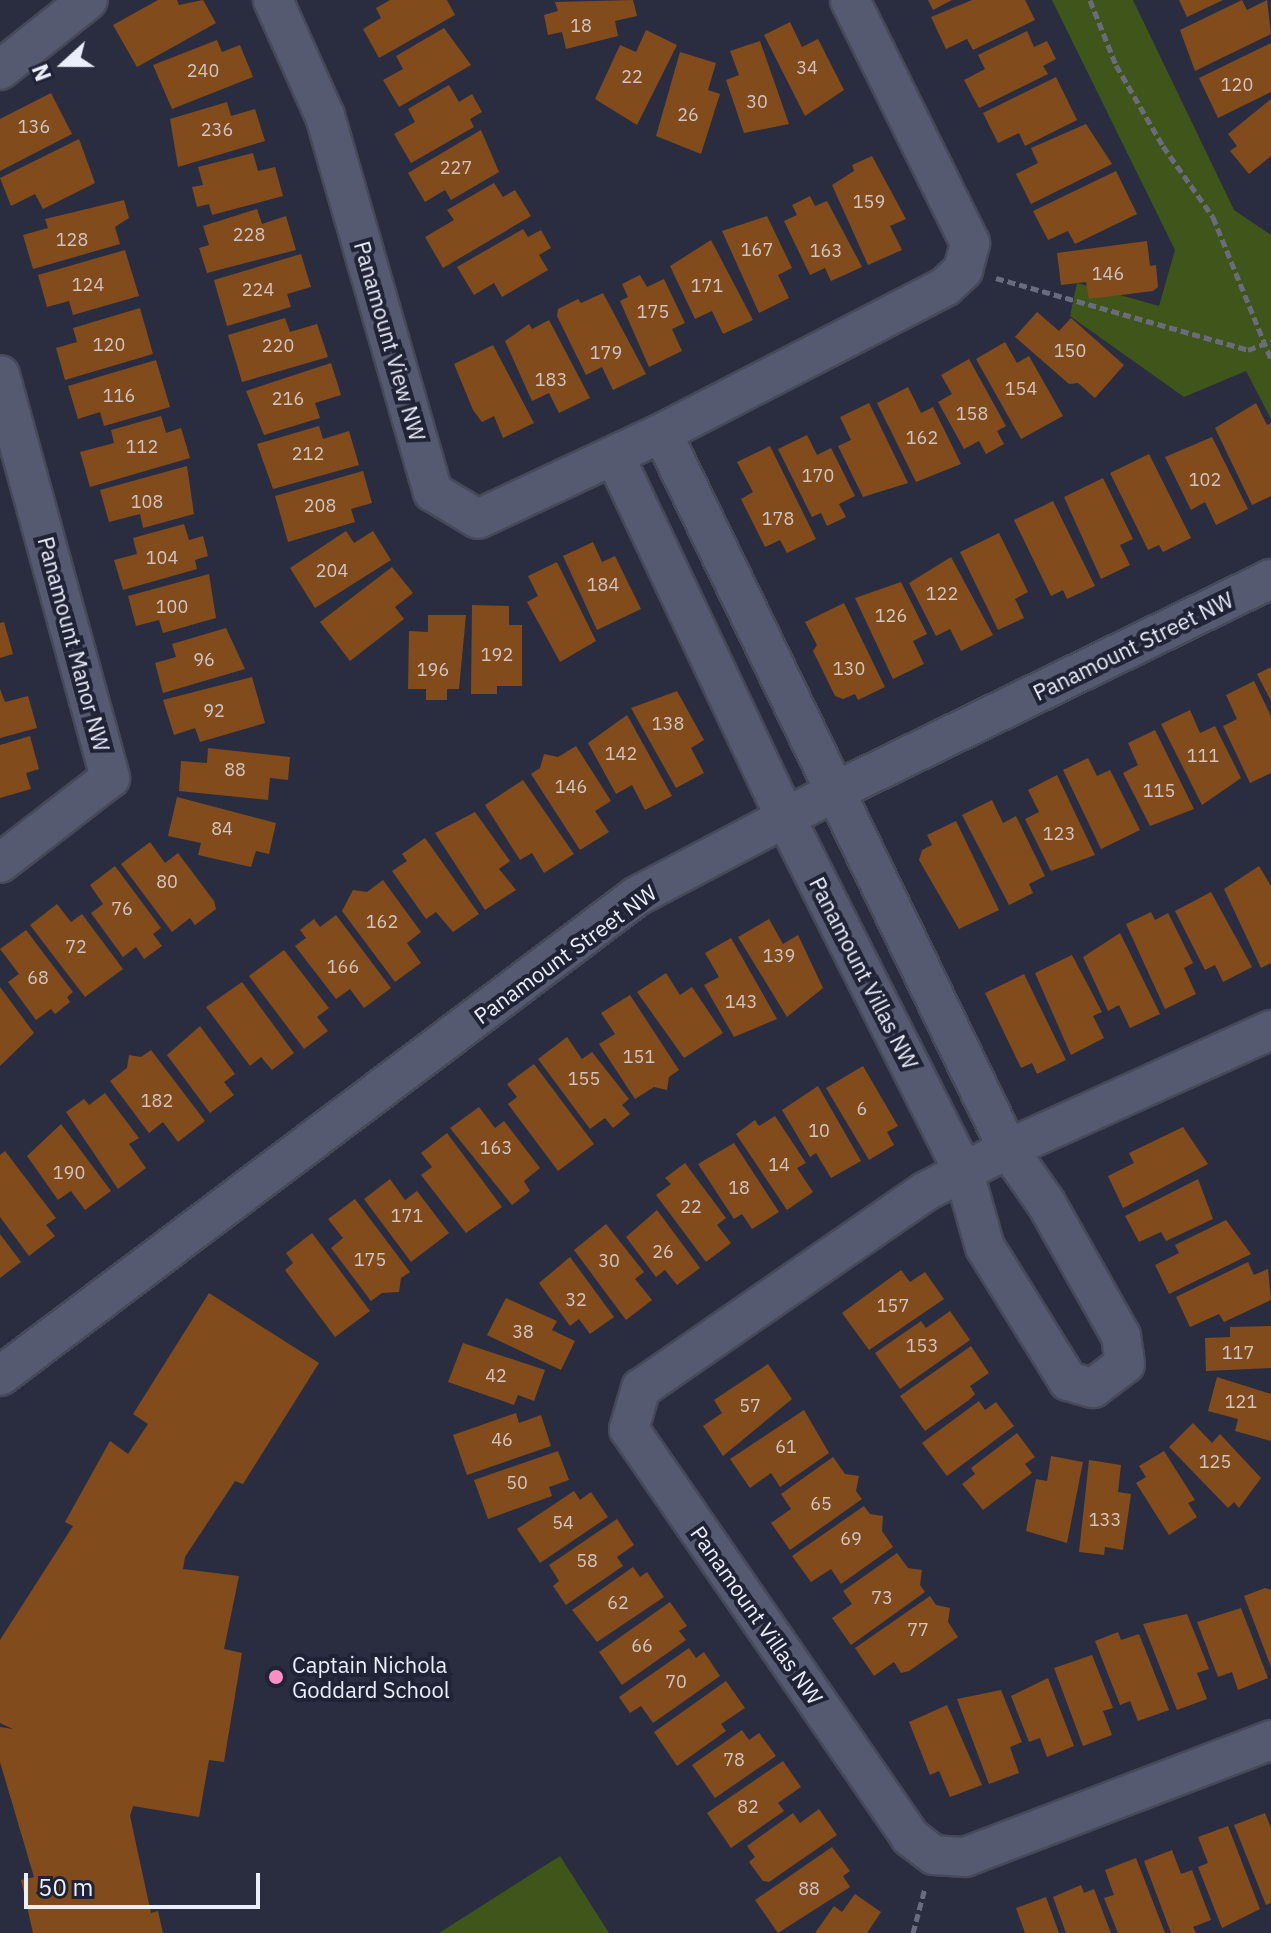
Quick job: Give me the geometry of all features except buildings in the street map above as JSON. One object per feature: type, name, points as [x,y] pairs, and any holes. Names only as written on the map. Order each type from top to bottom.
[{"type":"street","points":[[0,70],[88,0]]},
{"type":"street","name":"Panamount View NW","points":[[273,0],[325,116],[433,492],[478,519],[662,433],[945,287],[963,270]]},
{"type":"street","points":[[850,0],[970,243],[963,270]]},
{"type":"street","name":"Panamount Manor NW","points":[[0,375],[110,778],[0,863]]},
{"type":"street","points":[[662,433],[1008,1149],[1046,1203],[1121,1336],[1125,1364],[1093,1388],[1068,1381],[985,1247],[964,1173]]},
{"type":"street","points":[[615,457],[785,817]]},
{"type":"street","name":"Panamount Street NW","points":[[0,1376],[637,896],[834,792],[1271,579]]},
{"type":"street","name":"Panamount Villas NW","points":[[785,817],[964,1173]]},
{"type":"street","name":"Panamount Villas NW","points":[[934,1855],[910,1837],[629,1429],[641,1388],[926,1191],[1008,1149],[1271,1030]]},
{"type":"street","points":[[934,1855],[965,1857],[1271,1740]]},
{"type":"path","points":[[1090,0],[1116,65],[1163,146],[1213,217],[1268,343],[1271,359]]},
{"type":"path","points":[[963,270],[1248,350],[1268,343]]},
{"type":"path","points":[[913,1933],[934,1855]]},
{"type":"green space","points":[[1052,0],[1133,0],[1234,210],[1271,235],[1271,419],[1246,371],[1184,397],[1070,316],[1077,283],[1159,306],[1175,250]]},
{"type":"green space","points":[[560,1856],[609,1933],[439,1933]]},
{"type":"place","name":"Captain Nichola Goddard School","points":[[276,1677]]}]
